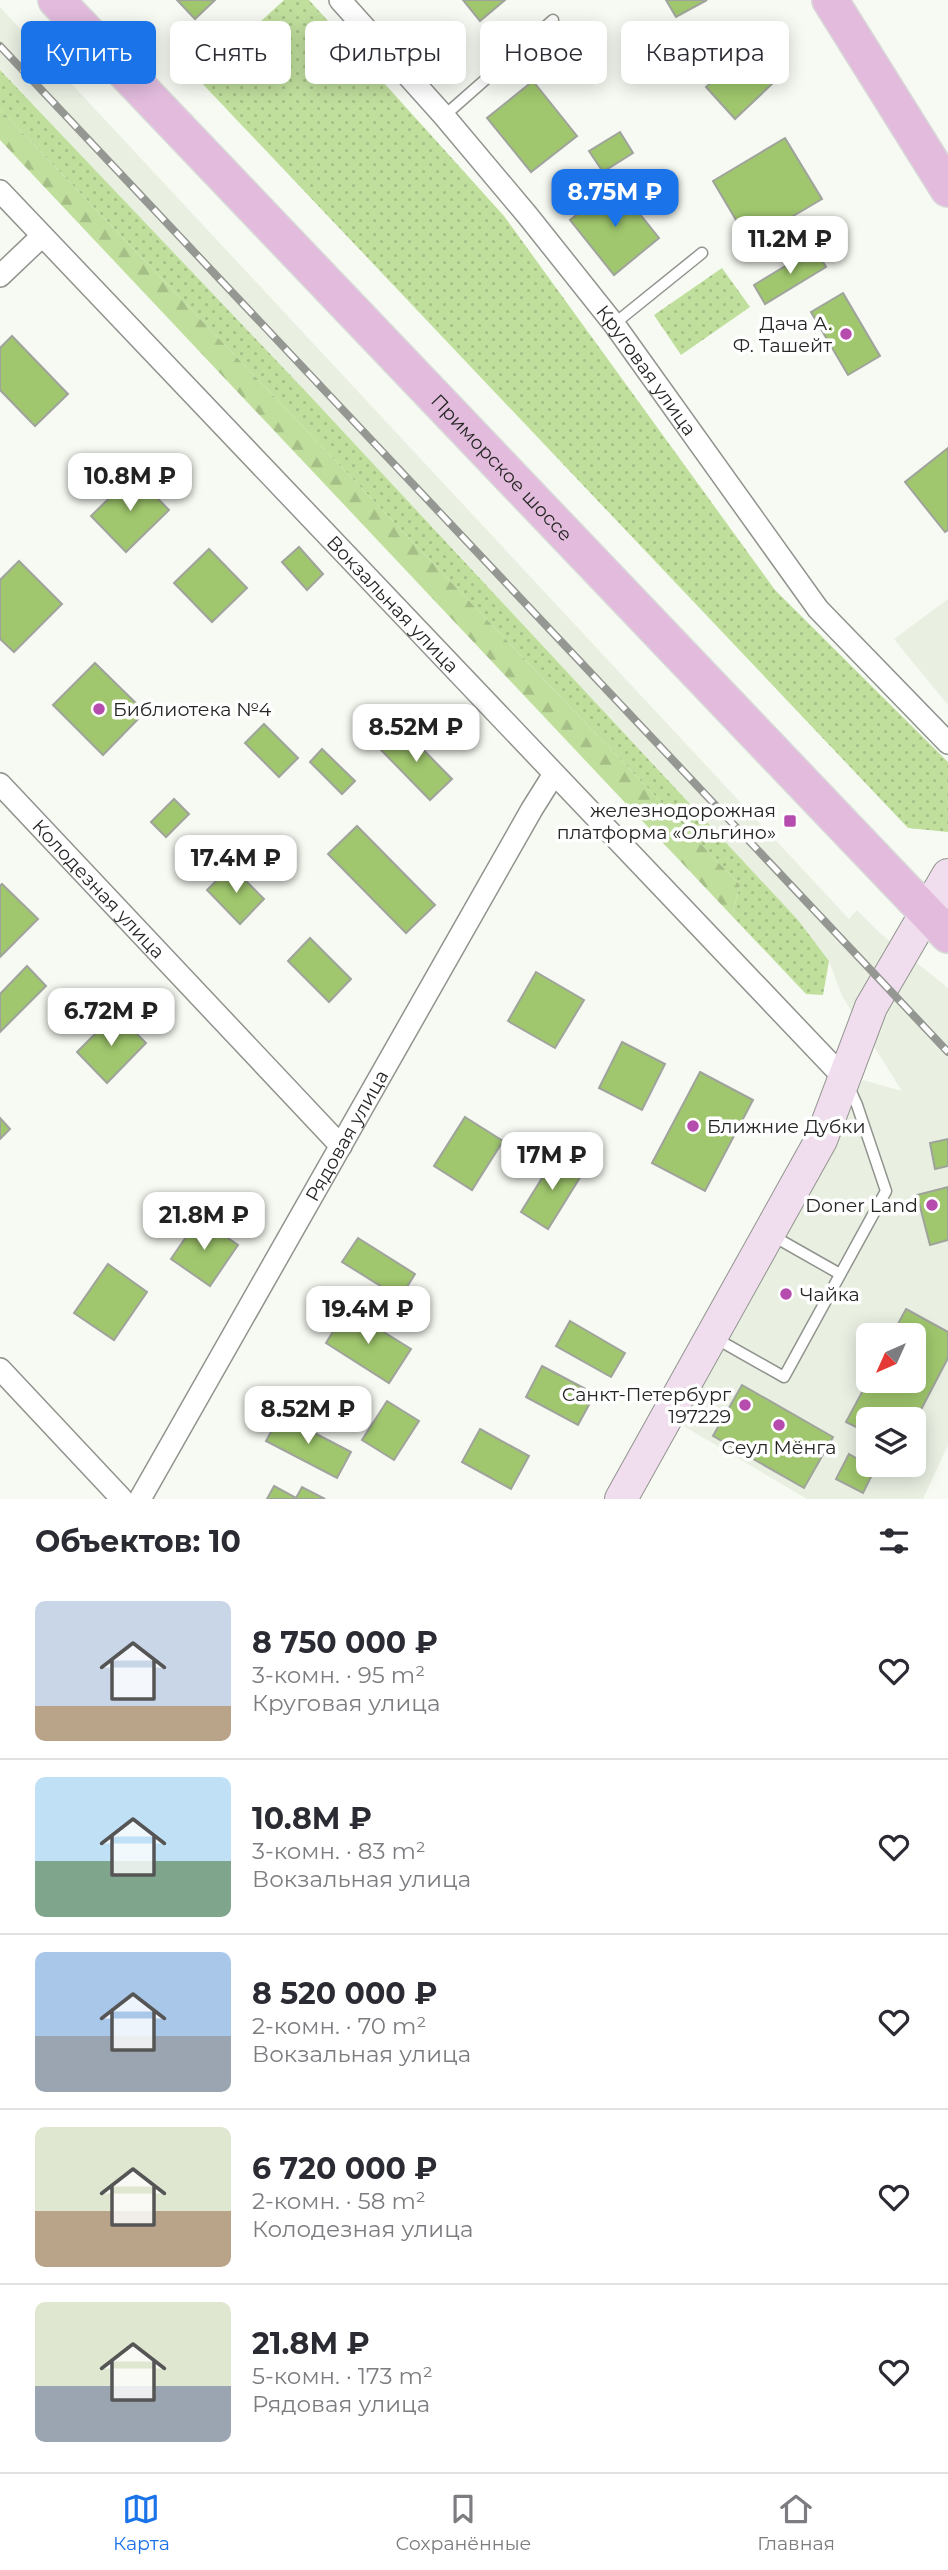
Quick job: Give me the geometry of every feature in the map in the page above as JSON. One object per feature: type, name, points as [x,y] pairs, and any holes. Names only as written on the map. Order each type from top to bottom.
[{"type":"main road","name":"Приморское шоссе","points":[[56,0],[937,924]]},
{"type":"main road","points":[[830,0],[948,189]]},
{"type":"main road","points":[[621,1499],[821,1140],[871,1007],[937,924],[948,875]]},
{"type":"street","name":"Круговая улица","points":[[340,0],[444,116],[614,324],[818,609],[948,743]]},
{"type":"street","name":"Вокзальная улица","points":[[0,191],[845,1079]]},
{"type":"street","points":[[0,276],[42,236]]},
{"type":"street","name":"Рядовая улица","points":[[140,1499],[554,774]]},
{"type":"street","name":"Колодезная улица","points":[[0,784],[341,1146]]},
{"type":"street","points":[[0,1369],[122,1499]]},
{"type":"lane","points":[[444,116],[553,20]]},
{"type":"lane","points":[[614,324],[702,253]]},
{"type":"lane","points":[[712,1337],[784,1377],[886,1191],[857,1105],[845,1079]]},
{"type":"lane","points":[[770,1234],[840,1274]]},
{"type":"shaded area","points":[[0,7],[21,30],[21,84],[72,84],[849,919],[857,910],[881,934],[948,988],[948,1445],[923,1499],[807,1499],[675,1421],[863,1080],[902,1091],[842,996],[829,961],[798,920],[311,397],[0,70]]},
{"type":"shaded area","points":[[948,599],[948,705],[894,639]]},
{"type":"green space","points":[[284,0],[309,0],[328,21],[305,21],[305,84],[385,84],[504,216],[775,590],[948,762],[948,832],[908,828],[203,84],[291,84],[291,21],[261,21]]},
{"type":"green space","points":[[0,70],[311,397],[798,920],[829,961],[823,995],[806,994],[732,916],[740,885],[0,109]]},
{"type":"green space","points":[[0,109],[740,885],[732,916],[0,140]]},
{"type":"green space","points":[[722,268],[750,307],[681,355],[654,315]]},
{"type":"building","points":[[177,0],[215,0],[195,19]]},
{"type":"building","points":[[463,0],[505,0],[480,21]]},
{"type":"building","points":[[666,0],[707,0],[676,17]]},
{"type":"building","points":[[529,84],[535,84],[577,136],[531,172],[487,118]]},
{"type":"building","points":[[709,84],[772,84],[735,119],[706,87]]},
{"type":"building","points":[[620,132],[633,153],[603,172],[589,151]]},
{"type":"building","points":[[785,138],[822,199],[749,242],[713,181]]},
{"type":"building","points":[[616,184],[659,238],[614,275],[570,220]]},
{"type":"building","points":[[815,248],[826,267],[765,304],[754,285]]},
{"type":"building","points":[[843,293],[880,356],[848,375],[811,312]]},
{"type":"building","points":[[12,336],[68,394],[35,426],[0,390],[0,348]]},
{"type":"building","points":[[948,448],[948,530],[945,532],[905,482]]},
{"type":"building","points":[[134,474],[169,510],[126,552],[91,516]]},
{"type":"building","points":[[299,547],[323,574],[307,590],[282,562]]},
{"type":"building","points":[[209,549],[247,588],[212,622],[174,583]]},
{"type":"building","points":[[19,561],[62,604],[14,652],[0,639],[0,580]]},
{"type":"building","name":"Библиотека №4","points":[[95,663],[145,712],[103,755],[53,705]]},
{"type":"building","points":[[264,724],[298,758],[279,777],[245,743]]},
{"type":"building","points":[[402,728],[452,779],[430,800],[380,749]]},
{"type":"building","points":[[322,749],[355,781],[342,794],[310,762]]},
{"type":"building","points":[[174,799],[189,814],[166,837],[151,822]]},
{"type":"building","points":[[357,826],[435,905],[406,933],[328,854]]},
{"type":"building","points":[[231,866],[264,899],[240,924],[207,890]]},
{"type":"building","points":[[2,884],[38,919],[0,957],[0,886]]},
{"type":"building","points":[[310,938],[351,979],[329,1002],[288,961]]},
{"type":"building","points":[[27,966],[46,986],[0,1032],[0,994]]},
{"type":"building","points":[[536,972],[584,1000],[555,1048],[508,1021]]},
{"type":"building","points":[[116,1013],[146,1043],[107,1083],[77,1052]]},
{"type":"building","points":[[622,1042],[665,1064],[642,1110],[599,1088]]},
{"type":"building","points":[[700,1072],[753,1100],[705,1191],[652,1163]]},
{"type":"building","points":[[465,1117],[503,1141],[472,1190],[434,1166]]},
{"type":"building","points":[[0,1118],[10,1129],[0,1139]]},
{"type":"building","points":[[948,1139],[948,1166],[935,1169],[930,1143]]},
{"type":"building","points":[[557,1154],[584,1171],[548,1229],[521,1212]]},
{"type":"building","points":[[948,1187],[948,1240],[930,1245],[917,1195]]},
{"type":"building","points":[[199,1218],[238,1245],[210,1286],[171,1259]]},
{"type":"building","points":[[358,1238],[415,1274],[400,1298],[342,1262]]},
{"type":"building","points":[[108,1264],[147,1292],[114,1340],[74,1313]]},
{"type":"building","points":[[347,1309],[411,1349],[389,1383],[326,1343]]},
{"type":"building","points":[[906,1309],[948,1332],[948,1358],[922,1407],[856,1407],[856,1427],[846,1422],[862,1393],[926,1393],[926,1323],[898,1323]]},
{"type":"building","points":[[570,1321],[625,1353],[611,1377],[556,1346]]},
{"type":"building","points":[[542,1366],[595,1394],[578,1425],[526,1397]]},
{"type":"building","points":[[742,1385],[833,1437],[804,1488],[713,1436]]},
{"type":"building","points":[[387,1401],[419,1421],[394,1460],[362,1440]]},
{"type":"building","points":[[280,1415],[351,1452],[337,1478],[266,1441]]},
{"type":"building","points":[[480,1429],[529,1456],[511,1489],[462,1462]]},
{"type":"building","points":[[849,1454],[856,1458],[856,1477],[871,1477],[863,1493],[836,1479]]},
{"type":"building","points":[[274,1486],[296,1498],[302,1487],[325,1499],[267,1499]]},
{"type":"railway","points":[[0,46],[948,1052]]},
{"type":"place","name":"Дача А. Ф. Ташейт","points":[[846,334]]},
{"type":"place","name":"Библиотека №4","points":[[99,709]]},
{"type":"place","name":"железнодорожная платформа «Ольгино»","points":[[790,821]]},
{"type":"place","name":"Ближние Дубки","points":[[693,1126]]},
{"type":"place","name":"Doner Land","points":[[932,1205]]},
{"type":"place","name":"Чайка","points":[[786,1294]]},
{"type":"place","name":"Санкт-Петербург 197229","points":[[745,1405]]},
{"type":"place","name":"Сеул Мёнга","points":[[779,1425]]}]
